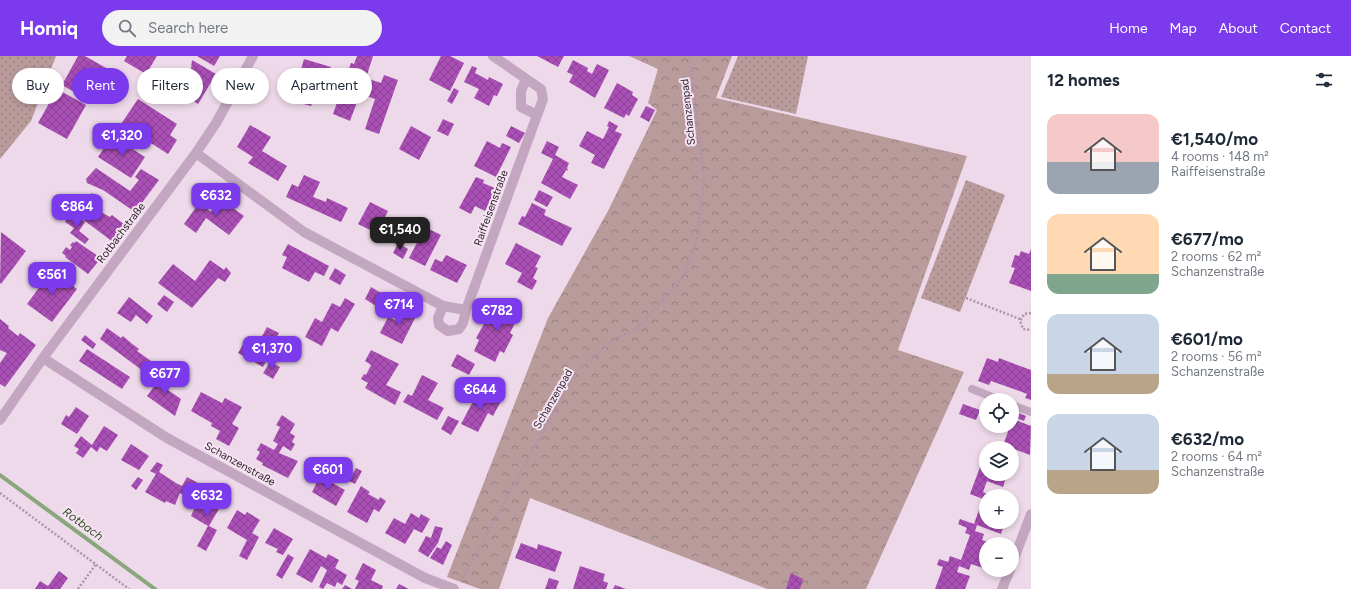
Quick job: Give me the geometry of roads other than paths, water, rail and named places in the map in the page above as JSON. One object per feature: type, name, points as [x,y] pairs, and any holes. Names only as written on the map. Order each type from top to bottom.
[{"type":"street","name":"Rotbachstraße","points":[[0,420],[42,358],[196,153],[216,123],[253,56]]},
{"type":"street","name":"Raiffeisenstraße","points":[[443,306],[438,315],[438,322],[442,328],[448,331],[455,330],[461,326],[543,99],[541,90],[494,56]]},
{"type":"street","points":[[526,79],[521,91],[521,107],[537,115]]},
{"type":"street","points":[[196,153],[304,232],[443,306],[466,310]]},
{"type":"street","name":"Schanzenstraße","points":[[42,358],[174,442],[425,578],[457,587]]},
{"type":"street","points":[[1019,546],[1031,514]]},
{"type":"street","points":[[1002,589],[1007,577]]},
{"type":"lane","points":[[972,389],[982,393]]},
{"type":"lane","points":[[1019,408],[1031,412]]},
{"type":"waterway","name":"Rotbach","points":[[0,475],[155,589]]}]
